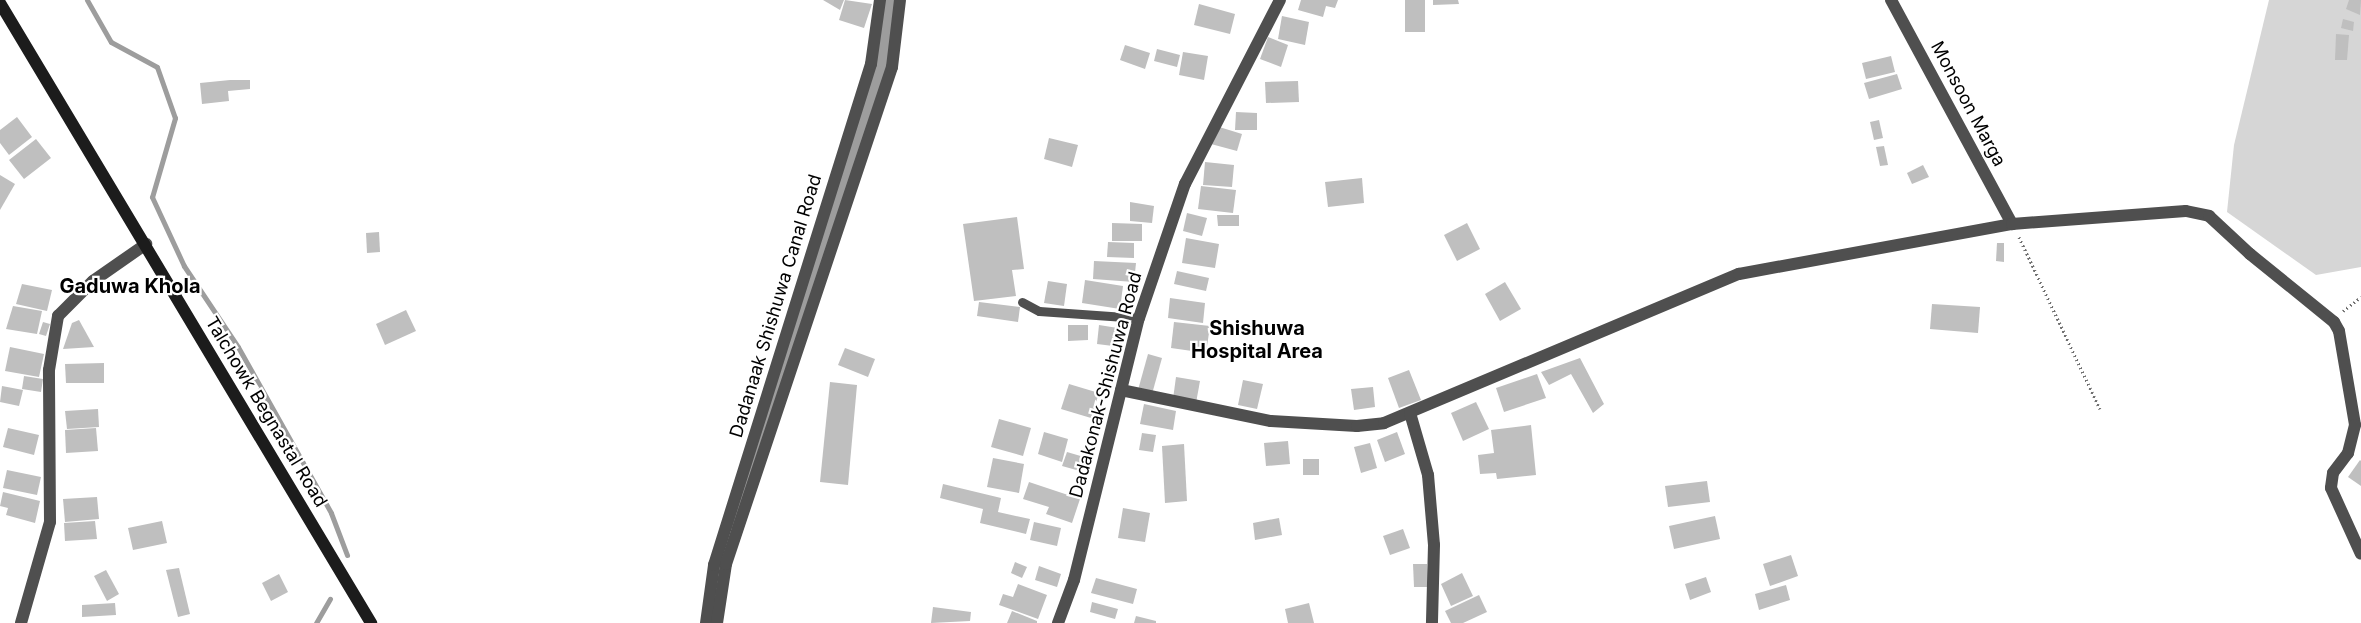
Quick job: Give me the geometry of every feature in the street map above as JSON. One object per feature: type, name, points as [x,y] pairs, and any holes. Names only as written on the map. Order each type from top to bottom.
[{"type":"main road","name":"Talchowk Begnastal Road","points":[[0,3],[371,623]]},
{"type":"street","name":"Dadanaak Shishuwa Canal Road","points":[[706,623],[714,565],[871,64],[880,0]]},
{"type":"street","name":"Dadanaak Shishuwa Canal Road","points":[[717,623],[726,564],[892,67],[900,0]]},
{"type":"street","name":"Dadakonak-Shishuwa Road","points":[[1058,623],[1074,580],[1139,318],[1185,184],[1280,0]]},
{"type":"street","name":"Monsoon Marga","points":[[1891,0],[2012,224]]},
{"type":"street","points":[[1120,390],[1271,422],[1315,425],[1384,423],[1739,274],[2012,224],[2186,211],[2210,216],[2250,254],[2334,322],[2351,388],[2355,425],[2348,453],[2333,473],[2331,488],[2361,555]]},
{"type":"street","points":[[21,623],[50,522],[49,370],[58,316],[93,281],[146,244]]},
{"type":"street","points":[[1410,413],[1428,475],[1434,545],[1432,623]]},
{"type":"lane","points":[[1022,302],[1039,312],[1139,318]]},
{"type":"path","points":[[2012,224],[2100,409]]},
{"type":"path","points":[[2334,322],[2350,302],[2361,297]]},
{"type":"shaded area","points":[[2269,0],[2361,0],[2361,267],[2316,275],[2227,212],[2234,145]]},
{"type":"building","points":[[823,0],[844,0],[840,10]]},
{"type":"building","points":[[845,0],[872,4],[864,28],[839,20]]},
{"type":"building","points":[[1301,0],[1338,0],[1335,8],[1326,6],[1323,17],[1298,10]]},
{"type":"building","points":[[1405,0],[1425,0],[1425,32],[1405,32]]},
{"type":"building","points":[[1433,0],[1458,0],[1459,4],[1433,5]]},
{"type":"building","points":[[2349,0],[2361,0],[2360,15],[2346,9]]},
{"type":"building","points":[[1199,4],[1235,14],[1230,34],[1194,25]]},
{"type":"building","points":[[1282,16],[1309,22],[1305,45],[1278,39]]},
{"type":"building","points":[[2343,19],[2354,22],[2353,31],[2341,28]]},
{"type":"building","points":[[2336,34],[2349,35],[2347,60],[2335,60]]},
{"type":"building","points":[[1268,37],[1288,45],[1281,67],[1260,59]]},
{"type":"building","points":[[1125,45],[1150,53],[1145,69],[1120,60]]},
{"type":"building","points":[[1157,49],[1180,55],[1177,67],[1154,61]]},
{"type":"building","points":[[1183,52],[1208,56],[1204,80],[1179,75]]},
{"type":"building","points":[[1891,56],[1895,72],[1866,79],[1862,63]]},
{"type":"building","points":[[1897,74],[1902,89],[1869,99],[1864,83]]},
{"type":"building","points":[[250,80],[250,89],[228,91],[229,101],[202,104],[200,83]]},
{"type":"building","points":[[1298,81],[1299,102],[1266,103],[1265,82]]},
{"type":"building","points":[[1236,112],[1257,113],[1257,130],[1235,130]]},
{"type":"building","points":[[17,117],[32,137],[9,155],[0,143],[0,130]]},
{"type":"building","points":[[1879,120],[1883,138],[1874,140],[1870,122]]},
{"type":"building","points":[[1216,126],[1242,134],[1237,151],[1211,144]]},
{"type":"building","points":[[1049,138],[1078,145],[1072,167],[1044,159]]},
{"type":"building","points":[[36,139],[51,158],[24,179],[9,160]]},
{"type":"building","points":[[1884,146],[1888,165],[1880,166],[1876,147]]},
{"type":"building","points":[[1205,162],[1234,165],[1232,187],[1203,185]]},
{"type":"building","points":[[1923,165],[1929,177],[1912,184],[1907,173]]},
{"type":"building","points":[[0,175],[15,184],[0,210]]},
{"type":"building","points":[[1362,178],[1364,203],[1328,207],[1325,182]]},
{"type":"building","points":[[1201,186],[1236,190],[1233,213],[1198,209]]},
{"type":"building","points":[[1130,202],[1154,206],[1152,223],[1130,221]]},
{"type":"building","points":[[1187,213],[1207,218],[1202,236],[1183,231]]},
{"type":"building","points":[[1217,215],[1239,215],[1239,226],[1218,226]]},
{"type":"building","points":[[1017,217],[1024,269],[1012,270],[1016,296],[974,301],[963,224]]},
{"type":"building","points":[[1112,223],[1142,224],[1142,241],[1112,241]]},
{"type":"building","points":[[1467,223],[1480,249],[1457,261],[1444,235]]},
{"type":"building","points":[[379,232],[380,252],[367,253],[366,233]]},
{"type":"building","points":[[1186,238],[1219,244],[1215,268],[1182,263]]},
{"type":"building","points":[[1108,242],[1134,243],[1134,258],[1107,257]]},
{"type":"building","points":[[1997,243],[2004,243],[2004,262],[1996,261]]},
{"type":"building","points":[[1094,261],[1136,263],[1134,282],[1093,279]]},
{"type":"building","points":[[1177,271],[1209,278],[1206,291],[1174,284]]},
{"type":"building","points":[[1085,280],[1123,286],[1120,309],[1082,303]]},
{"type":"building","points":[[1048,281],[1067,284],[1064,306],[1044,303]]},
{"type":"building","points":[[1505,282],[1521,309],[1500,321],[1485,294]]},
{"type":"building","points":[[22,284],[52,290],[47,311],[16,304]]},
{"type":"building","points":[[1170,298],[1205,303],[1203,323],[1168,318]]},
{"type":"building","points":[[979,302],[1020,307],[1018,322],[977,316]]},
{"type":"building","points":[[1932,304],[1980,307],[1978,333],[1930,329]]},
{"type":"building","points":[[13,306],[42,311],[37,334],[6,329]]},
{"type":"building","points":[[406,310],[416,331],[385,345],[376,324]]},
{"type":"building","points":[[79,320],[94,347],[63,349],[72,323]]},
{"type":"building","points":[[43,322],[50,324],[46,336],[39,334]]},
{"type":"building","points":[[1174,322],[1210,326],[1206,353],[1171,348]]},
{"type":"building","points":[[1068,325],[1088,325],[1088,340],[1068,341]]},
{"type":"building","points":[[1099,325],[1124,329],[1121,347],[1097,344]]},
{"type":"building","points":[[10,347],[44,354],[39,377],[5,371]]},
{"type":"building","points":[[845,348],[875,359],[868,377],[838,365]]},
{"type":"building","points":[[1148,354],[1162,358],[1152,394],[1138,390]]},
{"type":"building","points":[[1580,358],[1604,404],[1593,413],[1571,374],[1549,385],[1541,372]]},
{"type":"building","points":[[104,363],[104,383],[66,383],[65,364]]},
{"type":"building","points":[[1409,370],[1421,400],[1399,408],[1388,378]]},
{"type":"building","points":[[1537,374],[1546,398],[1504,412],[1496,388]]},
{"type":"building","points":[[24,376],[43,379],[41,392],[22,389]]},
{"type":"building","points":[[1176,377],[1200,381],[1196,403],[1173,399]]},
{"type":"building","points":[[1243,380],[1263,384],[1257,409],[1238,405]]},
{"type":"building","points":[[830,382],[857,385],[848,485],[820,482]]},
{"type":"building","points":[[1069,384],[1099,393],[1091,418],[1061,409]]},
{"type":"building","points":[[2,386],[23,390],[19,406],[0,402]]},
{"type":"building","points":[[1373,387],[1375,407],[1354,410],[1351,389]]},
{"type":"building","points":[[1476,402],[1489,429],[1463,441],[1451,413]]},
{"type":"building","points":[[1144,404],[1176,411],[1173,430],[1140,424]]},
{"type":"building","points":[[98,409],[99,427],[67,429],[65,411]]},
{"type":"building","points":[[999,419],[1031,428],[1023,456],[991,447]]},
{"type":"building","points":[[1531,425],[1536,475],[1497,479],[1496,473],[1480,474],[1478,455],[1494,453],[1491,430]]},
{"type":"building","points":[[8,428],[39,435],[34,455],[3,447]]},
{"type":"building","points":[[96,428],[98,451],[66,453],[65,430]]},
{"type":"building","points":[[1044,432],[1068,439],[1062,462],[1038,454]]},
{"type":"building","points":[[1397,432],[1405,454],[1385,462],[1377,440]]},
{"type":"building","points":[[1142,433],[1156,435],[1153,452],[1139,450]]},
{"type":"building","points":[[1288,441],[1290,464],[1266,466],[1264,443]]},
{"type":"building","points":[[1370,443],[1377,468],[1361,473],[1354,447]]},
{"type":"building","points":[[1184,444],[1187,501],[1165,503],[1162,446]]},
{"type":"building","points":[[1067,452],[1084,457],[1080,471],[1062,466]]},
{"type":"building","points":[[993,458],[1024,464],[1019,493],[987,487]]},
{"type":"building","points":[[1303,459],[1319,459],[1319,475],[1303,475]]},
{"type":"building","points":[[2361,461],[2361,486],[2348,477]]},
{"type":"building","points":[[7,470],[41,477],[37,495],[3,488]]},
{"type":"building","points":[[1707,481],[1710,502],[1668,507],[1665,486]]},
{"type":"building","points":[[1029,482],[1080,499],[1072,523],[1046,514],[1049,507],[1023,499]]},
{"type":"building","points":[[943,484],[1001,498],[998,512],[1030,519],[1026,534],[980,523],[983,509],[940,498]]},
{"type":"building","points":[[3,492],[40,501],[35,523],[6,515],[8,508],[0,506]]},
{"type":"building","points":[[97,497],[99,519],[65,522],[63,499]]},
{"type":"building","points":[[1123,508],[1150,513],[1145,542],[1118,538]]},
{"type":"building","points":[[1715,516],[1720,539],[1674,549],[1669,526]]},
{"type":"building","points":[[1279,518],[1282,535],[1255,540],[1253,523]]},
{"type":"building","points":[[95,521],[97,539],[65,541],[64,523]]},
{"type":"building","points":[[162,521],[167,543],[133,550],[128,528]]},
{"type":"building","points":[[1034,522],[1061,528],[1057,546],[1030,540]]},
{"type":"building","points":[[1403,529],[1410,548],[1390,555],[1383,536]]},
{"type":"building","points":[[1791,555],[1798,576],[1770,586],[1763,564]]},
{"type":"building","points":[[1015,562],[1027,567],[1022,578],[1011,573]]},
{"type":"building","points":[[1413,564],[1427,564],[1428,587],[1414,587]]},
{"type":"building","points":[[1039,566],[1061,574],[1057,587],[1035,580]]},
{"type":"building","points":[[179,568],[190,614],[178,617],[166,570]]},
{"type":"building","points":[[106,570],[119,594],[107,601],[94,576]]},
{"type":"building","points":[[1462,573],[1473,596],[1451,606],[1441,584]]},
{"type":"building","points":[[279,574],[288,592],[271,601],[262,583]]},
{"type":"building","points":[[1706,577],[1711,592],[1690,600],[1685,584]]},
{"type":"building","points":[[1096,578],[1137,589],[1133,604],[1091,593]]},
{"type":"building","points":[[1018,584],[1047,595],[1038,619],[999,605],[1003,594],[1013,597]]},
{"type":"building","points":[[1786,585],[1790,600],[1759,610],[1755,594]]},
{"type":"building","points":[[1479,595],[1487,612],[1463,623],[1451,623],[1445,611]]},
{"type":"building","points":[[1092,602],[1118,609],[1115,619],[1090,612]]},
{"type":"building","points":[[115,603],[116,615],[82,617],[82,605]]},
{"type":"building","points":[[1309,603],[1314,623],[1288,623],[1285,609]]},
{"type":"building","points":[[933,607],[971,612],[970,621],[931,623]]},
{"type":"building","points":[[1012,611],[1037,621],[1037,623],[1007,623]]},
{"type":"building","points":[[1136,616],[1156,621],[1156,623],[1134,623]]},
{"type":"waterway","points":[[87,0],[111,42],[157,67],[175,118],[152,197],[184,266],[238,347],[331,513],[347,555]]},
{"type":"waterway","points":[[735,521],[882,58],[889,0]]},
{"type":"waterway","name":"Gaduwa Khola","points":[[316,623],[330,599]]},
{"type":"district","name":"Gaduwa Khola","points":[[130,286]]},
{"type":"district","name":"Shishuwa Hospital Area","points":[[1257,340]]}]
